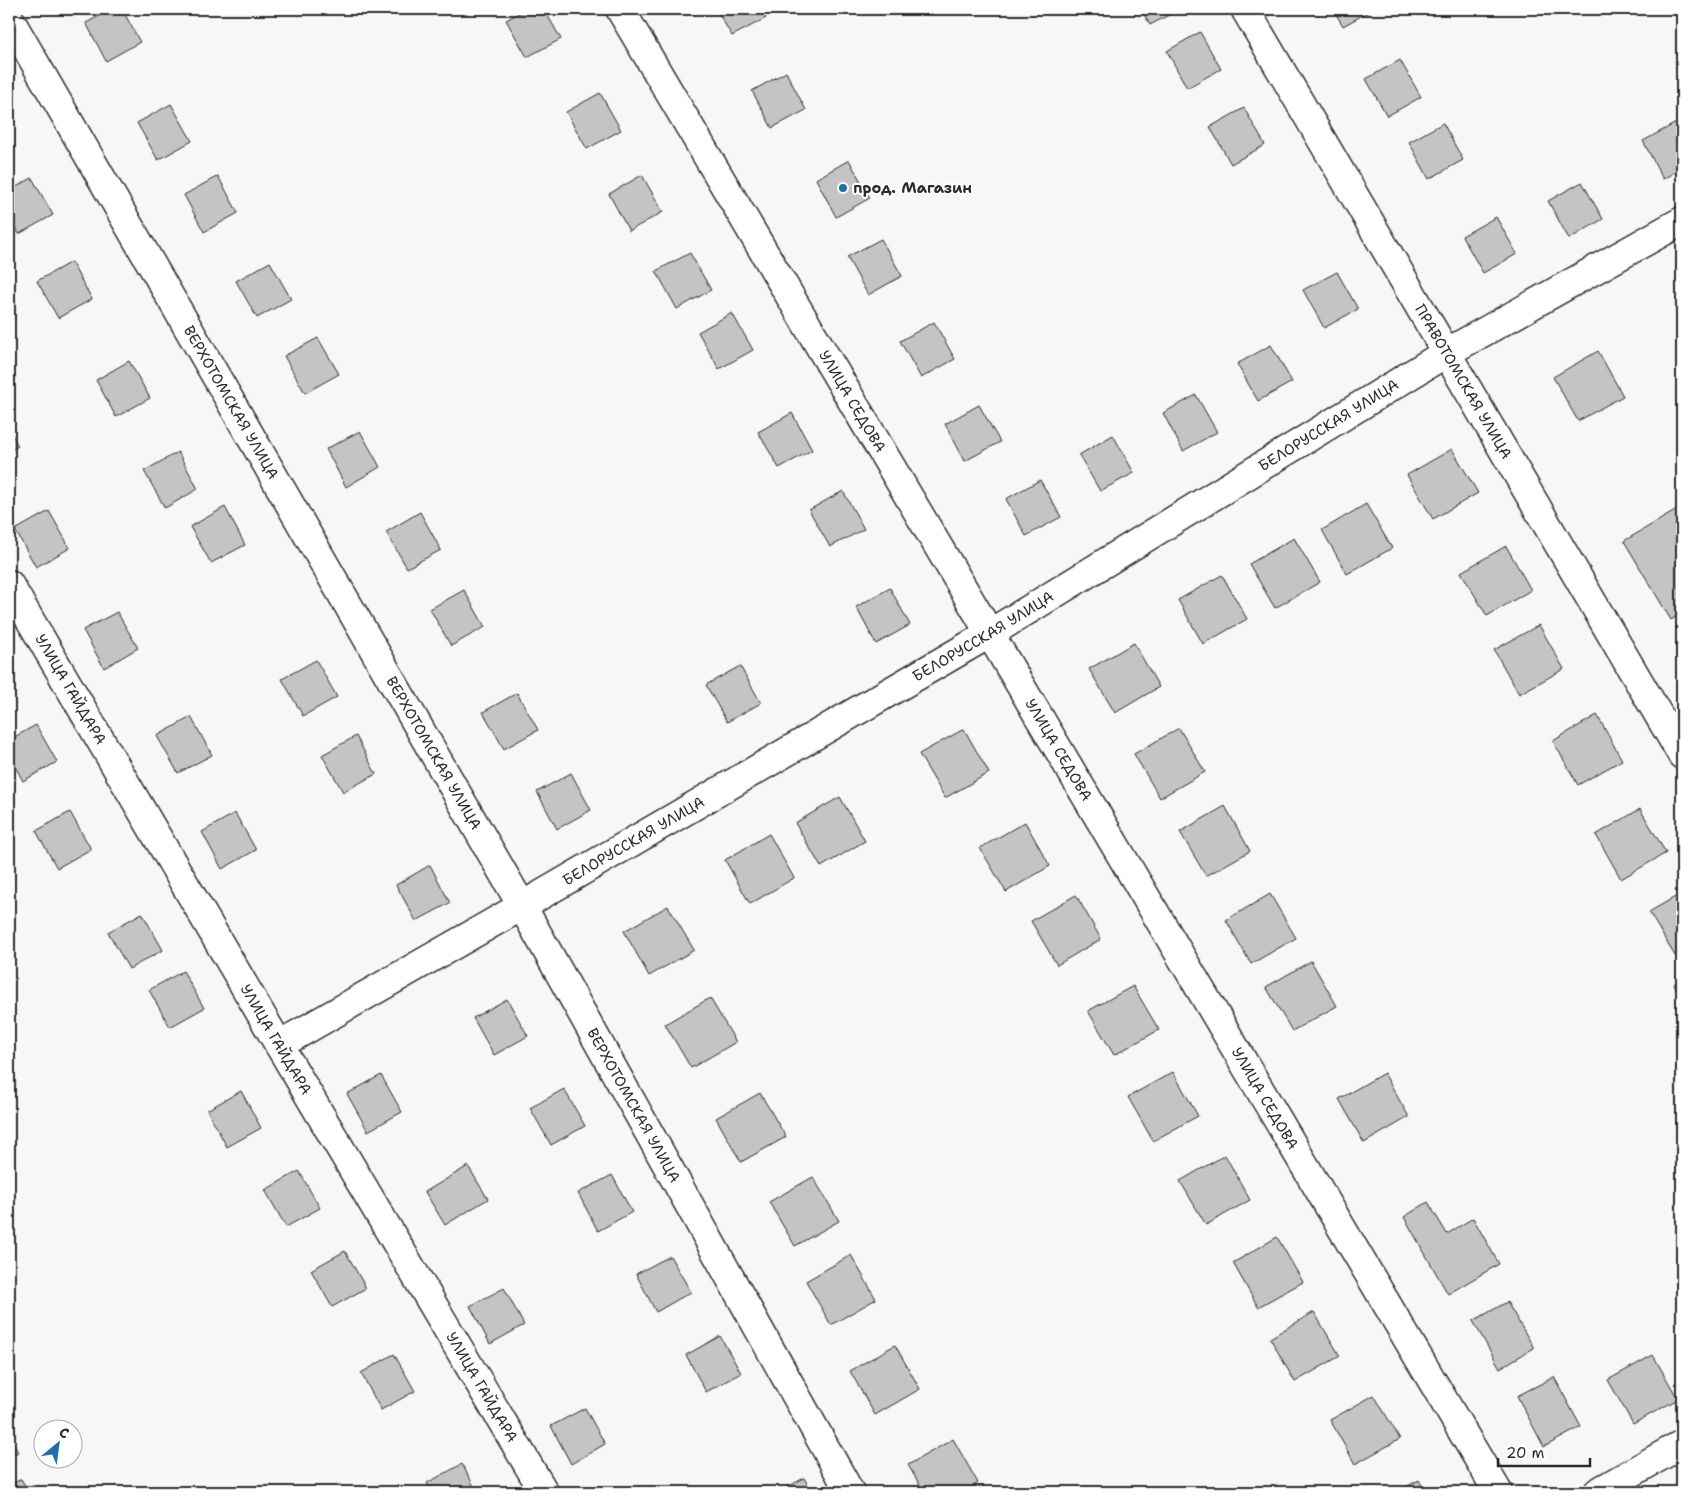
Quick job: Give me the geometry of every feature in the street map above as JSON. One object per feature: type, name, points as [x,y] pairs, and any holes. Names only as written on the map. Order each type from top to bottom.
[{"type":"street","name":"УЛИЦА СЕДОВА","points":[[620,9],[1498,1492]]},
{"type":"street","name":"ПРАВОТОМСКАЯ УЛИЦА","points":[[1245,9],[1682,755]]},
{"type":"street","name":"ВЕРХОТОМСКАЯ УЛИЦА","points":[[9,18],[522,906],[850,1492]]},
{"type":"street","name":"БЕЛОРУССКАЯ УЛИЦА","points":[[279,1045],[989,634],[1446,353],[1682,221]]},
{"type":"street","name":"УЛИЦА ГАЙДАРА","points":[[9,584],[544,1492]]},
{"type":"street","points":[[1598,1492],[1682,1444]]},
{"type":"building","points":[[112,9],[122,9],[140,42],[106,61],[86,23]]},
{"type":"building","points":[[527,9],[544,9],[561,39],[527,57],[506,20]]},
{"type":"building","points":[[716,9],[761,9],[766,18],[732,36]]},
{"type":"building","points":[[1141,9],[1180,9],[1150,25]]},
{"type":"building","points":[[1333,9],[1374,9],[1343,26]]},
{"type":"building","points":[[1200,32],[1221,69],[1187,88],[1167,51]]},
{"type":"building","points":[[1400,60],[1421,97],[1387,116],[1366,79]]},
{"type":"building","points":[[786,72],[806,110],[772,128],[752,91]]},
{"type":"building","points":[[600,93],[621,130],[587,149],[566,112]]},
{"type":"building","points":[[171,104],[192,141],[158,160],[137,123]]},
{"type":"building","points":[[1244,108],[1265,145],[1231,164],[1210,127]]},
{"type":"building","points":[[1443,123],[1463,160],[1429,179],[1409,142]]},
{"type":"building","points":[[1676,123],[1682,133],[1682,168],[1663,179],[1643,141]]},
{"type":"building","name":"прод. Магазин","points":[[849,160],[870,198],[836,217],[816,179]]},
{"type":"building","points":[[642,175],[663,212],[629,231],[609,194]]},
{"type":"building","points":[[218,176],[238,213],[204,232],[184,195]]},
{"type":"building","points":[[32,178],[53,215],[19,234],[9,216],[9,191]]},
{"type":"building","points":[[1582,182],[1603,219],[1569,239],[1548,201]]},
{"type":"building","points":[[1496,217],[1517,254],[1483,273],[1462,236]]},
{"type":"building","points":[[881,239],[902,276],[868,295],[847,257]]},
{"type":"building","points":[[690,253],[711,290],[677,309],[656,271]]},
{"type":"building","points":[[71,262],[92,299],[58,318],[37,281]]},
{"type":"building","points":[[270,262],[291,299],[257,318],[236,281]]},
{"type":"building","points":[[1337,272],[1358,309],[1324,328],[1303,290]]},
{"type":"building","points":[[732,313],[753,350],[719,369],[698,332]]},
{"type":"building","points":[[934,322],[955,359],[921,378],[900,341]]},
{"type":"building","points":[[318,338],[339,374],[305,393],[284,356]]},
{"type":"building","points":[[1271,345],[1292,382],[1258,401],[1237,364]]},
{"type":"building","points":[[1598,351],[1623,396],[1578,421],[1553,377]]},
{"type":"building","points":[[129,361],[150,398],[116,417],[96,380]]},
{"type":"building","points":[[1196,395],[1217,432],[1183,451],[1163,413]]},
{"type":"building","points":[[979,405],[1000,442],[965,461],[945,424]]},
{"type":"building","points":[[792,413],[812,450],[779,468],[758,432]]},
{"type":"building","points":[[9,429],[18,446],[9,452]]},
{"type":"building","points":[[360,431],[380,467],[346,487],[326,449]]},
{"type":"building","points":[[1113,435],[1134,473],[1100,491],[1079,455]]},
{"type":"building","points":[[1452,449],[1478,493],[1433,519],[1407,475]]},
{"type":"building","points":[[178,452],[198,489],[165,508],[144,471]]},
{"type":"building","points":[[1040,480],[1061,517],[1026,536],[1006,499]]},
{"type":"building","points":[[843,491],[864,529],[830,547],[809,510]]},
{"type":"building","points":[[1366,504],[1392,548],[1347,574],[1322,530]]},
{"type":"building","points":[[225,507],[245,545],[211,563],[190,527]]},
{"type":"building","points":[[1680,508],[1682,511],[1682,613],[1671,620],[1624,541]]},
{"type":"building","points":[[49,511],[70,548],[36,567],[15,530]]},
{"type":"building","points":[[420,512],[441,550],[407,568],[386,532]]},
{"type":"building","points":[[1294,538],[1320,582],[1275,608],[1249,564]]},
{"type":"building","points":[[1506,546],[1531,590],[1487,616],[1461,572]]},
{"type":"building","points":[[1222,575],[1247,619],[1203,644],[1178,600]]},
{"type":"building","points":[[890,588],[910,625],[876,644],[856,607]]},
{"type":"building","points":[[464,590],[485,627],[451,646],[430,609]]},
{"type":"building","points":[[117,612],[138,648],[104,668],[83,630]]},
{"type":"building","points":[[1539,625],[1564,669],[1519,694],[1494,650]]},
{"type":"building","points":[[1134,643],[1159,687],[1115,713],[1089,669]]},
{"type":"building","points":[[316,660],[337,697],[303,716],[282,679]]},
{"type":"building","points":[[740,666],[761,703],[727,722],[706,685]]},
{"type":"building","points":[[517,693],[538,730],[504,749],[483,712]]},
{"type":"building","points":[[1597,715],[1622,760],[1578,785],[1553,741]]},
{"type":"building","points":[[191,717],[212,755],[178,773],[157,736]]},
{"type":"building","points":[[36,725],[57,762],[23,781],[9,755],[9,740]]},
{"type":"building","points":[[1179,728],[1205,772],[1160,798],[1134,754]]},
{"type":"building","points":[[964,729],[989,773],[945,798],[919,754]]},
{"type":"building","points":[[356,736],[376,774],[343,792],[322,755]]},
{"type":"building","points":[[571,773],[591,810],[557,829],[537,792]]},
{"type":"building","points":[[840,797],[865,841],[821,867],[795,823]]},
{"type":"building","points":[[1225,806],[1250,851],[1206,876],[1180,832]]},
{"type":"building","points":[[1640,809],[1666,853],[1621,879],[1596,835]]},
{"type":"building","points":[[70,812],[91,849],[57,868],[36,831]]},
{"type":"building","points":[[235,813],[256,850],[222,869],[202,832]]},
{"type":"building","points":[[1025,822],[1050,866],[1006,892],[980,848]]},
{"type":"building","points":[[769,834],[794,878],[750,904],[725,860]]},
{"type":"building","points":[[430,865],[450,903],[416,921],[396,885]]},
{"type":"building","points":[[1682,893],[1682,952],[1675,956],[1649,912]]},
{"type":"building","points":[[1270,894],[1296,938],[1251,964],[1226,920]]},
{"type":"building","points":[[1076,895],[1101,939],[1057,965],[1031,921]]},
{"type":"building","points":[[668,906],[694,950],[649,976],[624,931]]},
{"type":"building","points":[[142,913],[163,950],[129,969],[108,932]]},
{"type":"building","points":[[1311,961],[1337,1006],[1292,1031],[1266,987]]},
{"type":"building","points":[[183,971],[204,1008],[170,1027],[149,990]]},
{"type":"building","points":[[1682,979],[1682,998],[1674,984]]},
{"type":"building","points":[[1133,986],[1159,1030],[1114,1055],[1088,1011]]},
{"type":"building","points":[[710,998],[736,1042],[691,1068],[665,1024]]},
{"type":"building","points":[[507,999],[528,1036],[494,1055],[473,1018]]},
{"type":"building","points":[[1173,1072],[1198,1116],[1153,1141],[1128,1097]]},
{"type":"building","points":[[1384,1073],[1409,1117],[1364,1143],[1339,1099]]},
{"type":"building","points":[[381,1075],[402,1112],[368,1131],[347,1094]]},
{"type":"building","points":[[564,1089],[585,1126],[551,1145],[530,1108]]},
{"type":"building","points":[[241,1091],[261,1128],[227,1147],[207,1110]]},
{"type":"building","points":[[760,1093],[786,1137],[741,1162],[716,1118]]},
{"type":"building","points":[[1225,1155],[1250,1200],[1206,1225],[1180,1181]]},
{"type":"building","points":[[468,1166],[488,1199],[445,1225],[425,1192]]},
{"type":"building","points":[[299,1171],[320,1208],[286,1227],[265,1190]]},
{"type":"building","points":[[612,1175],[632,1212],[598,1231],[578,1193]]},
{"type":"building","points":[[813,1177],[839,1221],[795,1246],[769,1202]]},
{"type":"building","points":[[1428,1202],[1447,1234],[1473,1218],[1499,1264],[1448,1294],[1404,1217]]},
{"type":"building","points":[[1277,1237],[1303,1282],[1258,1307],[1233,1263]]},
{"type":"building","points":[[345,1251],[366,1288],[332,1307],[311,1270]]},
{"type":"building","points":[[851,1255],[876,1299],[831,1325],[806,1281]]},
{"type":"building","points":[[670,1256],[691,1292],[656,1312],[636,1274]]},
{"type":"building","points":[[504,1288],[524,1325],[490,1344],[470,1306]]},
{"type":"building","points":[[1507,1302],[1534,1348],[1500,1368],[1473,1321]]},
{"type":"building","points":[[1314,1312],[1340,1356],[1295,1382],[1270,1338]]},
{"type":"building","points":[[720,1336],[741,1373],[706,1392],[686,1355]]},
{"type":"building","points":[[895,1345],[920,1389],[875,1415],[850,1371]]},
{"type":"building","points":[[394,1354],[415,1391],[381,1410],[361,1373]]},
{"type":"building","points":[[1653,1355],[1678,1399],[1633,1424],[1608,1380]]},
{"type":"building","points":[[1554,1377],[1581,1427],[1544,1447],[1517,1396]]},
{"type":"building","points":[[1374,1395],[1400,1439],[1355,1464],[1330,1420]]},
{"type":"building","points":[[585,1408],[605,1444],[571,1464],[551,1426]]},
{"type":"building","points":[[9,1436],[18,1452],[9,1458]]},
{"type":"building","points":[[953,1439],[978,1483],[962,1492],[924,1492],[908,1465]]},
{"type":"building","points":[[462,1464],[477,1492],[432,1492],[427,1483]]},
{"type":"building","points":[[804,1478],[812,1492],[778,1492]]},
{"type":"building","points":[[21,1479],[29,1492],[9,1492],[9,1486]]},
{"type":"building","points":[[1419,1480],[1425,1492],[1396,1492]]},
{"type":"place","name":"прод. Магазин","points":[[843,188]]}]
